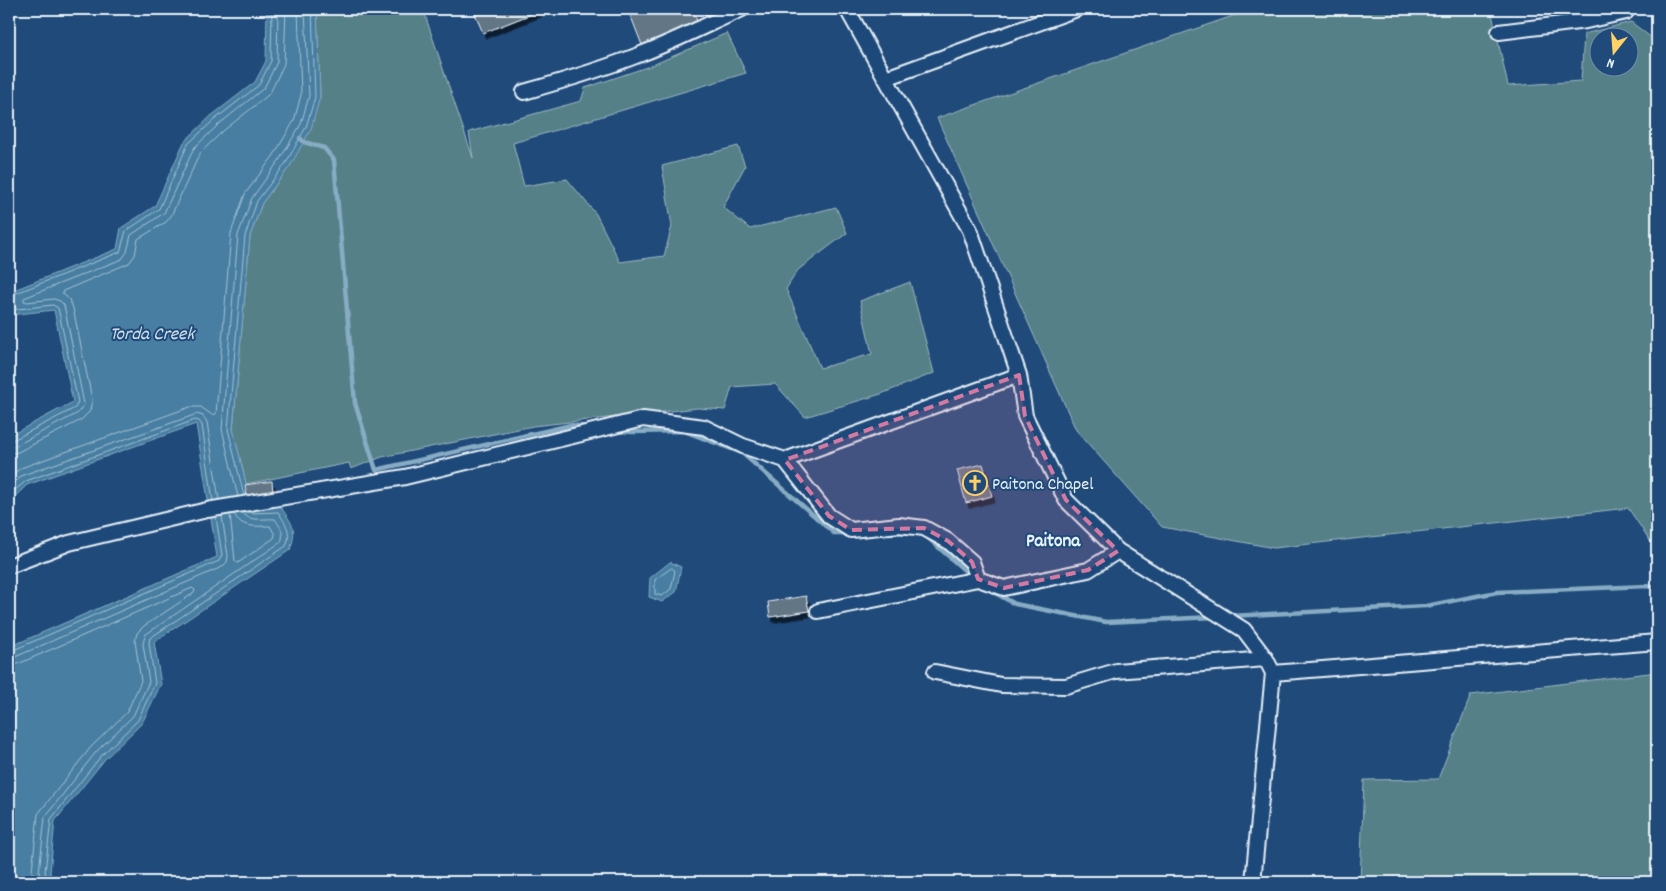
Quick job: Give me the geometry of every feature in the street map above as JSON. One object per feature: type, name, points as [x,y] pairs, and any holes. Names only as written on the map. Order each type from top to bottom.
[{"type":"street","points":[[524,92],[640,55],[742,9]]},
{"type":"street","points":[[847,9],[970,230],[1019,375],[1025,416],[1066,500],[1118,551],[1244,630],[1266,659],[1273,673],[1253,882]]},
{"type":"street","points":[[886,78],[1077,9]]},
{"type":"street","points":[[1499,32],[1584,15],[1626,12],[1628,9]]},
{"type":"street","points":[[785,460],[1019,375]]},
{"type":"street","points":[[9,566],[69,543],[207,510],[405,477],[643,419],[704,427],[743,446],[785,460],[829,516],[851,530],[899,525],[924,528],[948,541],[972,562],[978,579]]},
{"type":"street","points":[[818,611],[978,579],[1004,588],[1088,570],[1118,551]]},
{"type":"street","points":[[1273,673],[1657,642]]},
{"type":"street","points":[[935,672],[1001,685],[1066,686],[1116,671],[1266,659]]},
{"type":"highlighted area","points":[[1019,375],[1025,416],[1066,500],[1118,551],[1088,570],[1004,588],[978,579],[972,562],[948,541],[924,528],[851,530],[829,516],[785,460]]},
{"type":"green space","points":[[317,9],[423,9],[473,158],[469,132],[581,101],[585,88],[650,66],[727,33],[746,73],[513,143],[524,186],[567,179],[596,214],[620,262],[664,256],[672,226],[662,166],[738,146],[745,166],[723,207],[750,229],[836,207],[847,233],[798,270],[786,289],[820,368],[872,354],[860,301],[910,282],[934,373],[881,394],[805,417],[775,384],[732,387],[725,410],[698,408],[533,426],[382,457],[351,469],[349,463],[246,484],[233,430],[250,236],[262,203],[290,166],[320,97]]},
{"type":"green space","points":[[1253,9],[1491,9],[1508,86],[1581,81],[1584,34],[1588,33],[1588,78],[1638,78],[1638,28],[1608,28],[1631,22],[1657,42],[1657,551],[1628,508],[1274,548],[1162,527],[1076,430],[937,118]]},
{"type":"green space","points":[[1657,672],[1657,882],[1360,882],[1364,780],[1438,779],[1471,695]]},
{"type":"water","name":"Torda Creek","points":[[267,9],[317,9],[320,97],[311,129],[290,166],[262,203],[250,236],[233,429],[252,508],[280,506],[288,517],[294,531],[290,550],[154,642],[161,684],[142,723],[105,759],[55,821],[50,872],[53,882],[9,882],[9,647],[217,557],[196,424],[27,485],[9,502],[9,436],[73,402],[54,310],[9,315],[9,292],[117,249],[121,228],[155,206],[184,142],[211,116],[255,82],[266,61]]},
{"type":"water","points":[[670,562],[681,567],[676,592],[662,602],[649,597],[650,578]]},
{"type":"building","points":[[473,9],[538,9],[539,11],[483,33]]},
{"type":"building","points":[[628,9],[692,9],[698,23],[642,45]]},
{"type":"building","points":[[702,9],[720,9],[705,15]]},
{"type":"building","name":"Paitona Chapel","points":[[983,464],[992,496],[966,503],[957,470]]},
{"type":"building","points":[[272,481],[273,493],[247,496],[245,485]]},
{"type":"building","points":[[806,596],[809,611],[770,617],[768,602]]},
{"type":"waterway","points":[[300,138],[304,142],[324,148],[334,160],[355,403],[376,470],[571,425],[589,427]]},
{"type":"waterway","points":[[619,431],[684,431],[742,453],[834,533],[849,533]]},
{"type":"waterway","points":[[887,533],[909,532]]},
{"type":"waterway","points":[[926,536],[972,577]]},
{"type":"waterway","points":[[1230,616],[1426,606],[1497,592],[1647,586],[1657,588]]},
{"type":"waterway","points":[[988,589],[1015,604],[1106,622],[1215,617]]},
{"type":"place","name":"Paitona Chapel","points":[[975,483]]},
{"type":"district","name":"Paitona","points":[[1053,539]]}]
